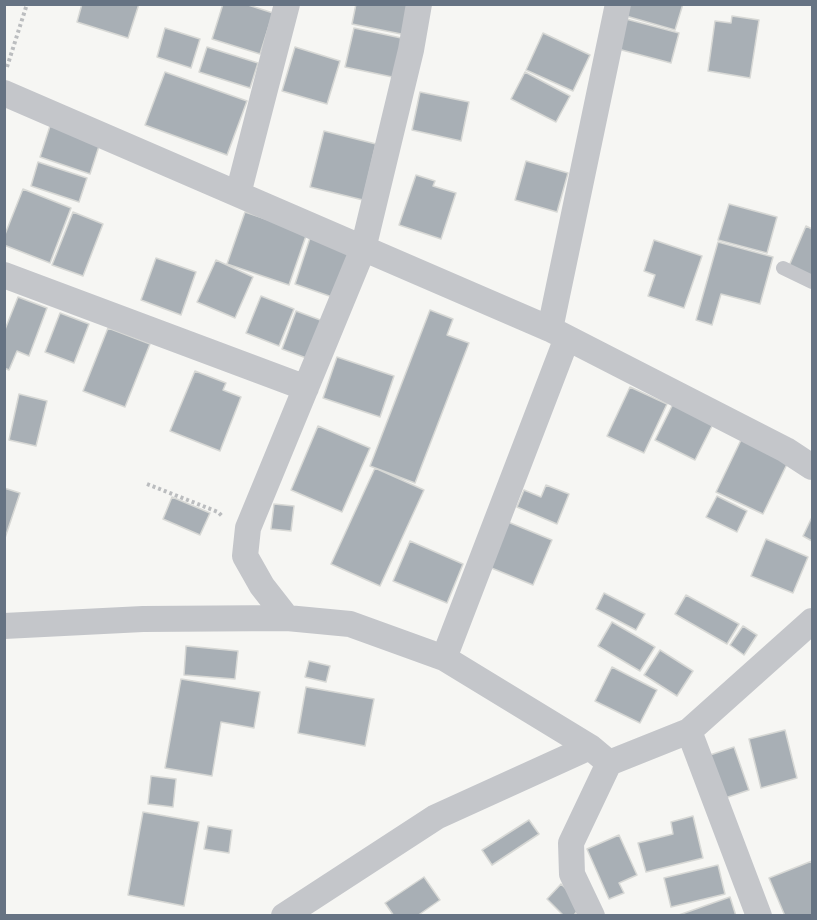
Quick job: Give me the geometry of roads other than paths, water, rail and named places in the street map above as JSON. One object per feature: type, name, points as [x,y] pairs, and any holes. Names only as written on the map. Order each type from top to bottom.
[{"type":"street","points":[[238,194],[287,4]]},
{"type":"street","points":[[287,618],[262,586],[245,556],[248,528],[363,249],[411,50],[419,4]]},
{"type":"street","points":[[444,658],[558,334],[618,4]]},
{"type":"street","points":[[4,93],[558,334],[786,450],[813,467]]},
{"type":"street","points":[[4,275],[306,388]]},
{"type":"street","points":[[4,626],[144,619],[287,618],[350,624],[444,658],[590,747],[609,763]]},
{"type":"street","points":[[592,915],[572,874],[571,843],[609,763],[689,731],[813,621]]},
{"type":"street","points":[[689,731],[759,915]]},
{"type":"street","points":[[284,915],[436,817],[590,747]]},
{"type":"lane","points":[[783,268],[813,282]]}]
